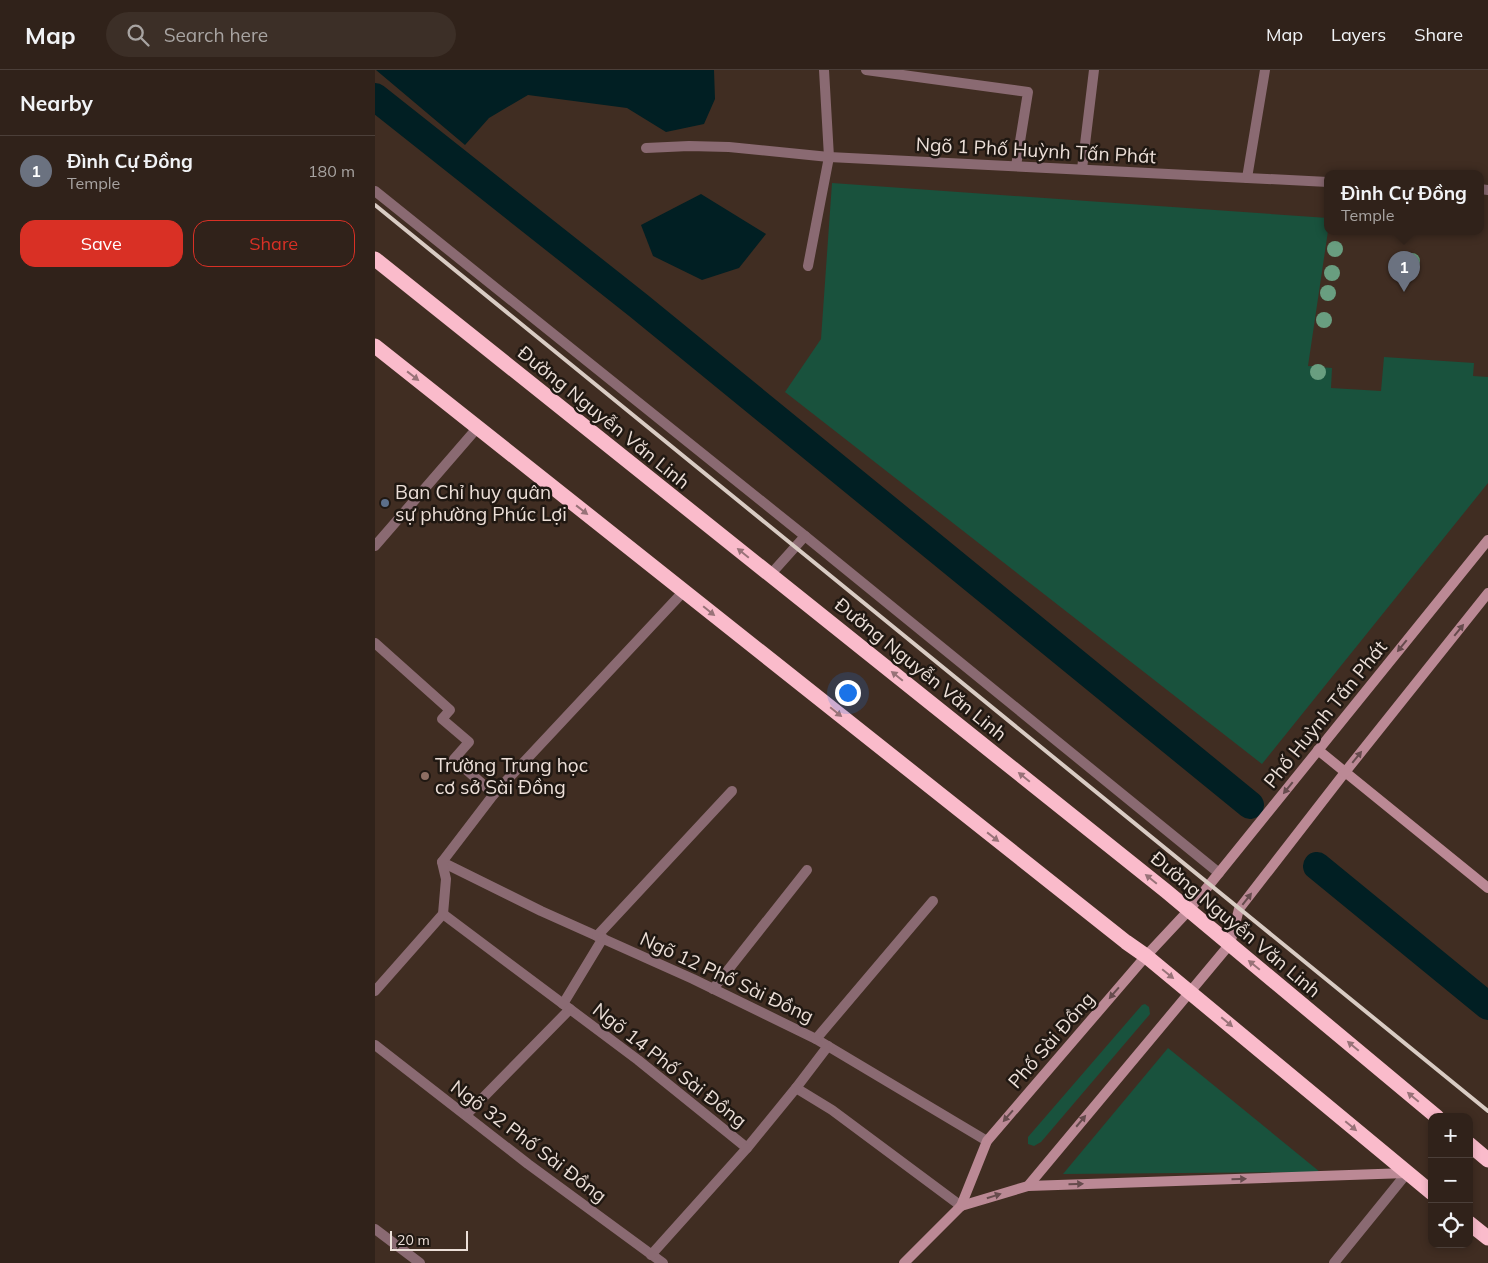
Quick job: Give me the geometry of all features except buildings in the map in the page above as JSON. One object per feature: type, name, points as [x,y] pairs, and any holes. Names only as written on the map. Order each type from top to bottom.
[{"type":"highway","name":"Đường Nguyễn Văn Linh","points":[[375,259],[1189,910],[1432,1113]]},
{"type":"highway","points":[[375,346],[1118,936],[1146,956],[1428,1190]]},
{"type":"highway","points":[[1473,1147],[1488,1160]]},
{"type":"highway","points":[[1473,1226],[1488,1238]]},
{"type":"street","points":[[808,266],[829,157],[824,70]]},
{"type":"street","points":[[866,70],[1028,92],[1016,166]]},
{"type":"street","points":[[1082,169],[1094,70]]},
{"type":"street","points":[[1247,178],[1265,70]]},
{"type":"street","name":"Ngõ 1 Phố Huỳnh Tấn Phát","points":[[646,148],[729,147],[829,157],[1324,182]]},
{"type":"street","points":[[375,191],[805,536],[1219,873]]},
{"type":"street","points":[[375,546],[477,427]]},
{"type":"street","points":[[771,575],[805,536]]},
{"type":"street","name":"Phố Huỳnh Tấn Phát","points":[[1189,910],[1488,540]]},
{"type":"street","points":[[375,991],[443,914],[446,879],[442,862],[494,794],[684,590]]},
{"type":"street","points":[[1027,1186],[1230,944],[1239,909],[1488,593]]},
{"type":"street","points":[[375,643],[450,710],[441,719],[469,742],[454,759],[494,794]]},
{"type":"street","points":[[1318,750],[1488,888]]},
{"type":"street","points":[[466,1115],[566,1006],[600,937],[732,790]]},
{"type":"street","name":"Ngõ 12 Phố Sài Đồng","points":[[442,862],[541,911],[713,989],[828,1046],[987,1141]]},
{"type":"street","points":[[713,989],[807,870]]},
{"type":"street","points":[[816,1040],[933,901]]},
{"type":"street","name":"Phố Sài Đồng","points":[[904,1263],[961,1206],[987,1141],[1146,956],[1189,910]]},
{"type":"street","name":"Ngõ 14 Phố Sài Đồng","points":[[443,914],[638,1060],[747,1148]]},
{"type":"street","name":"Ngõ 32 Phố Sài Đồng","points":[[375,1045],[536,1170],[663,1263]]},
{"type":"street","name":"Ngõ 14 Phố Sài Đồng","points":[[651,1255],[747,1148],[828,1046]]},
{"type":"street","points":[[796,1088],[832,1110],[961,1206]]},
{"type":"street","points":[[1333,1263],[1407,1173]]},
{"type":"street","name":"Phố Sài Đồng","points":[[961,1206],[1027,1186],[1407,1173]]},
{"type":"street","points":[[375,1229],[420,1263]]},
{"type":"green space","points":[[832,183],[1324,218],[1324,235],[1327,235],[1308,366],[1332,368],[1331,388],[1381,391],[1384,357],[1474,363],[1473,376],[1488,377],[1488,483],[1262,764],[785,392],[821,339]]},
{"type":"green space","points":[[1145,1004],[1149,1007],[1150,1014],[1041,1142],[1034,1146],[1028,1144],[1028,1137],[1142,1005]]},
{"type":"green space","points":[[1168,1048],[1320,1172],[1063,1174]]},
{"type":"water","points":[[376,70],[714,70],[715,99],[704,124],[666,132],[627,108],[528,95],[489,118],[465,145]]},
{"type":"water","points":[[701,194],[766,234],[739,268],[702,280],[653,256],[641,225]]},
{"type":"waterway","points":[[375,97],[639,306],[1250,805]]},
{"type":"waterway","points":[[1317,866],[1488,1006]]},
{"type":"railway","points":[[375,205],[1488,1111]]},
{"type":"place","name":"Đình Cự Đồng","points":[[1404,292]]},
{"type":"place","name":"Ban Chỉ huy quân sự phường Phúc Lợi","points":[[385,503]]},
{"type":"place","name":"Trường Trung học cơ sở Sài Đồng","points":[[425,776]]}]
